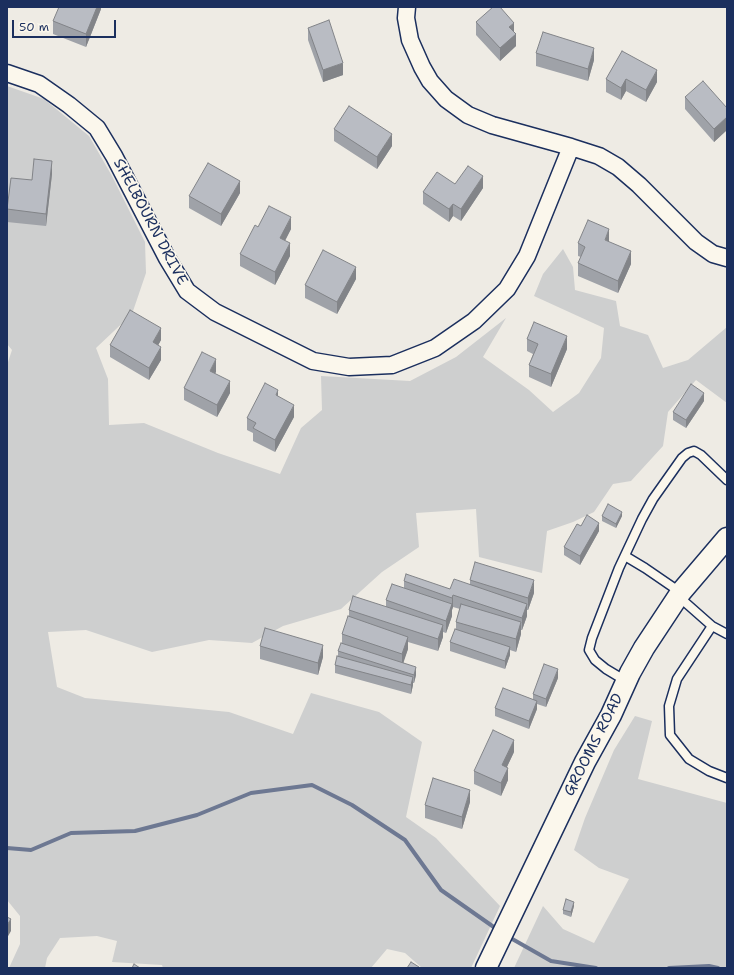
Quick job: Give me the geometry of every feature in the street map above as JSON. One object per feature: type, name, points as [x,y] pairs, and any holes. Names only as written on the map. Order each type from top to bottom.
[{"type":"street","points":[[407,7],[406,18],[410,40],[430,81],[446,99],[468,114],[492,125],[599,156],[618,167],[639,185],[696,242],[713,254],[727,258]]},
{"type":"street","name":"SHELBOURN DRIVE","points":[[7,74],[39,84],[69,105],[97,128],[114,156],[167,258],[187,290],[215,312],[313,361],[349,367],[392,365],[435,348],[474,321],[502,294],[507,289],[527,256],[571,147]]},
{"type":"street","name":"GROOMS ROAD","points":[[486,968],[581,769],[611,715],[626,681],[644,648],[680,594],[727,538]]},
{"type":"lane","points":[[626,681],[606,669],[595,660],[589,650],[592,638],[625,556],[642,519],[653,499],[682,458],[688,453],[694,451],[700,455],[727,480]]},
{"type":"lane","points":[[625,556],[645,568],[680,594],[712,626],[727,634]]},
{"type":"lane","points":[[712,626],[677,679],[669,706],[670,734],[689,759],[709,771],[727,778]]},
{"type":"shaded area","points":[[7,86],[44,99],[89,136],[112,176],[145,242],[146,273],[132,314],[96,348],[108,379],[109,425],[144,423],[218,453],[280,474],[301,428],[322,410],[321,376],[410,381],[456,357],[506,318],[483,357],[529,390],[553,412],[579,393],[601,358],[604,328],[534,296],[543,274],[563,249],[573,267],[575,290],[616,301],[620,326],[648,335],[663,368],[688,360],[727,327],[727,403],[696,380],[668,412],[663,446],[631,481],[613,484],[594,512],[573,522],[547,531],[542,573],[479,557],[476,509],[416,513],[419,547],[382,572],[341,609],[283,626],[252,643],[209,640],[152,652],[86,630],[48,632],[57,687],[85,698],[229,712],[293,734],[311,693],[379,712],[422,742],[406,817],[436,838],[500,906],[471,968],[422,968],[405,953],[387,949],[371,968],[163,968],[162,965],[112,962],[117,941],[97,936],[60,938],[47,958],[45,968],[9,968],[20,944],[20,916],[7,900],[7,365],[12,350],[7,344]]},
{"type":"shaded area","points":[[635,716],[652,721],[638,779],[727,803],[727,968],[514,968],[543,906],[563,929],[594,943],[629,879],[599,868],[574,850],[585,818],[614,750]]},
{"type":"building","points":[[59,7],[97,7],[86,34],[53,21]]},
{"type":"building","points":[[493,7],[500,7],[514,23],[509,27],[516,34],[500,48],[476,22]]},
{"type":"building","points":[[329,20],[343,63],[323,70],[308,28]]},
{"type":"building","points":[[543,32],[594,48],[588,69],[536,53]]},
{"type":"building","points":[[622,51],[657,70],[646,90],[626,79],[621,88],[606,79]]},
{"type":"building","points":[[703,81],[727,108],[727,117],[714,129],[685,97]]},
{"type":"building","points":[[349,106],[392,134],[377,157],[334,129]]},
{"type":"building","points":[[34,159],[52,161],[46,214],[7,209],[11,178],[32,180]]},
{"type":"building","points":[[208,163],[240,181],[221,214],[189,196]]},
{"type":"building","points":[[468,166],[483,176],[461,209],[453,204],[449,209],[423,192],[437,172],[455,184]]},
{"type":"building","points":[[269,206],[291,217],[280,238],[290,243],[275,272],[240,254],[255,225],[258,227]]},
{"type":"building","points":[[588,220],[609,229],[605,240],[631,251],[618,281],[578,263],[585,247],[578,243]]},
{"type":"building","points":[[323,250],[356,267],[337,302],[305,285]]},
{"type":"building","points":[[130,310],[161,328],[153,342],[161,347],[149,368],[110,345]]},
{"type":"building","points":[[534,322],[567,336],[551,374],[529,365],[538,344],[527,339]]},
{"type":"building","points":[[202,352],[216,359],[210,371],[230,381],[217,405],[184,388]]},
{"type":"building","points":[[265,383],[278,390],[276,395],[294,405],[275,440],[253,428],[256,423],[247,418]]},
{"type":"building","points":[[691,384],[704,393],[686,420],[673,412]]},
{"type":"building","points":[[608,504],[622,512],[616,524],[602,516]]},
{"type":"building","points":[[587,515],[599,523],[580,556],[564,547],[577,524],[581,526]]},
{"type":"building","points":[[475,562],[534,580],[528,598],[470,580]]},
{"type":"building","points":[[406,574],[450,589],[454,579],[527,604],[522,618],[453,595],[452,598],[404,581]]},
{"type":"building","points":[[392,584],[452,604],[446,621],[386,600]]},
{"type":"building","points":[[353,596],[443,625],[438,639],[349,610]]},
{"type":"building","points":[[461,604],[521,622],[516,639],[456,622]]},
{"type":"building","points":[[348,616],[408,637],[402,654],[342,634]]},
{"type":"building","points":[[265,628],[323,645],[318,663],[260,646]]},
{"type":"building","points":[[455,629],[510,647],[505,661],[450,642]]},
{"type":"building","points":[[341,643],[416,667],[414,675],[338,651]]},
{"type":"building","points":[[337,656],[413,677],[411,685],[335,665]]},
{"type":"building","points":[[544,664],[558,669],[546,699],[533,694]]},
{"type":"building","points":[[503,688],[537,701],[529,721],[495,708]]},
{"type":"building","points":[[493,730],[514,740],[502,765],[508,768],[501,783],[474,771]]},
{"type":"building","points":[[433,778],[470,790],[462,817],[425,805]]},
{"type":"building","points":[[566,899],[574,902],[571,912],[563,910]]},
{"type":"building","points":[[7,917],[11,919],[7,925]]},
{"type":"building","points":[[411,962],[419,967],[419,968],[407,968]]},
{"type":"building","points":[[134,964],[140,968],[132,968]]},
{"type":"waterway","points":[[7,848],[31,850],[71,833],[135,831],[197,815],[251,793],[312,785],[352,805],[405,840],[441,890],[498,930]]},
{"type":"waterway","points":[[507,936],[551,961],[596,968]]},
{"type":"waterway","points":[[669,968],[709,966],[718,968]]}]
